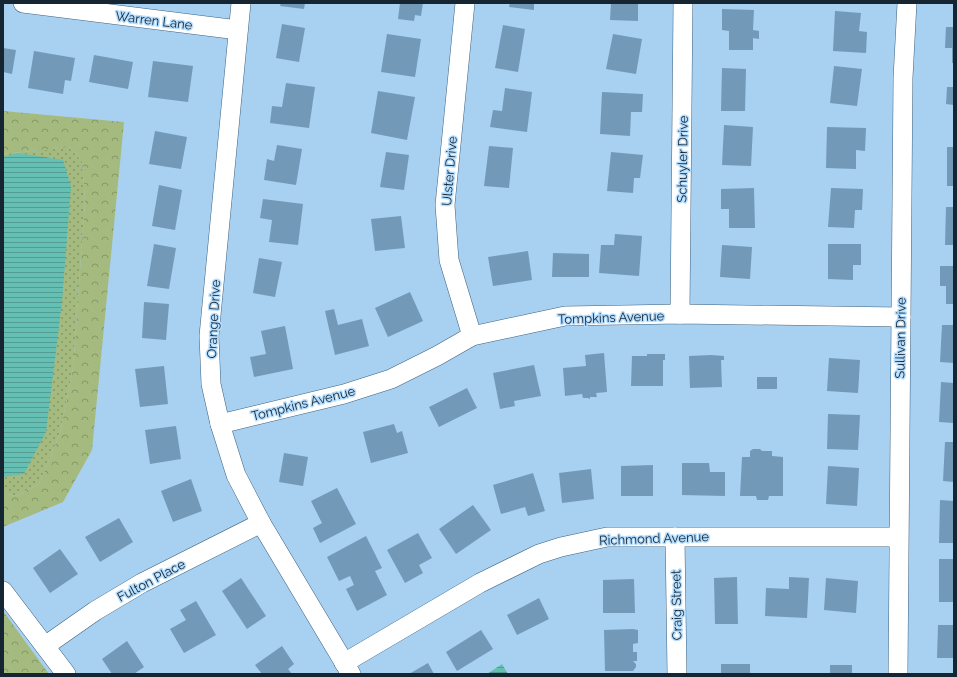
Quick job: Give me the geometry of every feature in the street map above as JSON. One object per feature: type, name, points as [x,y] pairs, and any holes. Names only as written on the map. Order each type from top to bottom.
[{"type":"street","name":"Warren Lane","points":[[23,3],[238,30]]},
{"type":"street","name":"Orange Drive","points":[[241,3],[209,336],[211,384],[220,424],[236,475],[262,523],[348,668]]},
{"type":"street","name":"Ulster Drive","points":[[465,3],[445,205],[449,260],[472,336]]},
{"type":"street","name":"Schuyler Drive","points":[[680,314],[683,3]]},
{"type":"street","name":"Sullivan Drive","points":[[898,674],[903,78],[907,3]]},
{"type":"street","name":"Tompkins Avenue","points":[[220,424],[344,394],[391,379],[437,356],[472,336],[565,316],[680,314],[901,317]]},
{"type":"street","name":"Fulton Place","points":[[45,646],[95,611],[142,583],[262,523]]},
{"type":"street","name":"Richmond Avenue","points":[[348,668],[480,583],[539,554],[561,546],[607,537],[898,537]]},
{"type":"street","name":"Craig Street","points":[[675,537],[677,674]]},
{"type":"street","points":[[3,591],[66,674]]},
{"type":"green space","points":[[3,111],[124,122],[92,450],[63,502],[3,527],[3,493],[16,496],[39,484],[60,433],[73,368],[85,201],[82,161],[69,147],[3,154]]},
{"type":"green space","points":[[69,147],[82,161],[85,201],[73,368],[60,433],[39,484],[16,496],[3,493],[3,154]]},
{"type":"green space","points":[[3,611],[49,674],[3,674]]},
{"type":"shaded area","points":[[18,153],[63,160],[71,186],[62,302],[46,432],[24,474],[3,477],[3,157]]},
{"type":"shaded area","points":[[502,664],[508,674],[487,674]]},
{"type":"building","points":[[281,3],[305,3],[304,9],[280,6]]},
{"type":"building","points":[[400,3],[423,3],[421,16],[415,15],[414,21],[398,19]]},
{"type":"building","points":[[510,3],[534,3],[534,10],[509,7]]},
{"type":"building","points":[[611,3],[638,3],[638,21],[610,20]]},
{"type":"building","points":[[722,9],[754,10],[753,30],[759,31],[759,39],[753,38],[753,50],[729,50],[729,31],[722,30]]},
{"type":"building","points":[[835,11],[861,13],[859,31],[867,32],[866,53],[833,51]]},
{"type":"building","points":[[282,24],[305,28],[299,62],[276,58]]},
{"type":"building","points":[[503,25],[525,29],[518,72],[495,68]]},
{"type":"building","points":[[946,27],[954,27],[954,63],[952,63],[952,48],[945,48]]},
{"type":"building","points":[[387,34],[421,39],[415,77],[381,72]]},
{"type":"building","points":[[613,34],[642,39],[636,74],[606,69]]},
{"type":"building","points":[[3,48],[16,50],[12,74],[3,72]]},
{"type":"building","points":[[34,51],[75,58],[71,81],[65,80],[63,94],[28,88]]},
{"type":"building","points":[[94,55],[133,62],[128,89],[89,82]]},
{"type":"building","points":[[153,61],[193,66],[188,102],[148,97]]},
{"type":"building","points":[[834,66],[862,69],[857,106],[830,103]]},
{"type":"building","points":[[722,68],[746,69],[745,111],[721,111]]},
{"type":"building","points":[[286,83],[315,87],[309,128],[270,123],[272,106],[282,107]]},
{"type":"building","points":[[947,87],[954,87],[954,105],[946,104]]},
{"type":"building","points":[[505,88],[532,92],[527,132],[490,127],[493,110],[502,111]]},
{"type":"building","points":[[378,91],[415,97],[407,140],[371,133]]},
{"type":"building","points":[[602,92],[643,94],[642,112],[631,112],[630,136],[600,134]]},
{"type":"building","points":[[724,125],[753,127],[751,166],[722,165]]},
{"type":"building","points":[[827,127],[866,128],[865,151],[856,150],[856,169],[826,168]]},
{"type":"building","points":[[155,131],[187,137],[181,169],[149,164]]},
{"type":"building","points":[[277,145],[302,149],[296,185],[264,180],[267,159],[274,161]]},
{"type":"building","points":[[489,146],[513,148],[509,188],[484,186]]},
{"type":"building","points":[[947,147],[954,147],[954,186],[947,186]]},
{"type":"building","points":[[386,152],[409,155],[404,190],[380,187]]},
{"type":"building","points":[[611,152],[643,155],[640,178],[634,178],[633,193],[607,191]]},
{"type":"building","points":[[159,185],[182,190],[175,230],[152,226]]},
{"type":"building","points":[[754,188],[755,228],[729,228],[729,209],[721,209],[721,189]]},
{"type":"building","points":[[831,188],[863,189],[862,210],[855,210],[854,228],[828,227]]},
{"type":"building","points":[[263,199],[303,204],[298,245],[269,242],[272,220],[260,218]]},
{"type":"building","points":[[946,207],[954,207],[954,245],[945,245]]},
{"type":"building","points":[[401,216],[405,248],[375,251],[371,219]]},
{"type":"building","points":[[615,234],[642,236],[639,276],[599,273],[601,245],[614,245]]},
{"type":"building","points":[[154,244],[176,248],[169,289],[147,286]]},
{"type":"building","points":[[828,244],[861,244],[861,265],[853,265],[853,280],[828,279]]},
{"type":"building","points":[[722,245],[752,247],[750,279],[720,277]]},
{"type":"building","points":[[528,251],[532,280],[493,286],[488,257]]},
{"type":"building","points":[[553,253],[589,254],[589,277],[552,277]]},
{"type":"building","points":[[259,258],[282,262],[275,297],[253,293]]},
{"type":"building","points":[[940,266],[954,266],[954,304],[946,304],[946,286],[940,286]]},
{"type":"building","points":[[410,292],[423,321],[388,337],[375,308]]},
{"type":"building","points":[[144,302],[169,304],[166,340],[142,338]]},
{"type":"building","points":[[334,309],[338,325],[362,319],[369,346],[335,355],[325,311]]},
{"type":"building","points":[[942,325],[954,325],[954,363],[940,362]]},
{"type":"building","points":[[285,326],[293,369],[254,377],[250,357],[266,354],[261,331]]},
{"type":"building","points":[[604,353],[607,392],[596,393],[597,397],[590,397],[590,399],[583,398],[582,394],[565,396],[563,368],[586,366],[585,355]]},
{"type":"building","points":[[647,354],[665,354],[665,360],[663,360],[663,386],[631,386],[632,356],[647,356]]},
{"type":"building","points":[[689,356],[724,356],[724,360],[721,360],[722,387],[690,388]]},
{"type":"building","points":[[829,358],[860,360],[858,393],[827,391]]},
{"type":"building","points":[[534,365],[541,396],[514,401],[515,406],[500,409],[493,373]]},
{"type":"building","points":[[164,366],[168,404],[140,407],[135,369]]},
{"type":"building","points":[[757,377],[777,377],[777,389],[757,389]]},
{"type":"building","points":[[941,382],[954,383],[954,423],[939,422]]},
{"type":"building","points":[[467,388],[477,408],[439,427],[429,407]]},
{"type":"building","points":[[828,414],[860,415],[858,450],[827,449]]},
{"type":"building","points":[[394,424],[397,433],[402,431],[408,453],[371,463],[363,432]]},
{"type":"building","points":[[176,426],[181,459],[150,464],[145,430]]},
{"type":"building","points":[[945,442],[954,442],[954,482],[943,481]]},
{"type":"building","points":[[753,449],[772,451],[772,456],[783,457],[783,496],[769,496],[768,500],[757,500],[756,496],[740,496],[742,457],[750,457],[750,451]]},
{"type":"building","points":[[284,453],[308,457],[303,486],[279,482]]},
{"type":"building","points":[[682,463],[709,463],[710,472],[725,472],[725,496],[682,495]]},
{"type":"building","points":[[653,465],[653,496],[621,496],[621,466]]},
{"type":"building","points":[[828,466],[859,468],[857,506],[826,504]]},
{"type":"building","points":[[591,469],[594,499],[562,503],[559,473]]},
{"type":"building","points":[[533,473],[545,511],[528,516],[525,507],[501,514],[493,485]]},
{"type":"building","points":[[191,479],[202,511],[173,522],[161,491]]},
{"type":"building","points":[[337,488],[356,524],[320,543],[313,528],[322,523],[311,501]]},
{"type":"building","points":[[940,500],[954,501],[954,543],[939,543]]},
{"type":"building","points":[[473,505],[491,530],[456,554],[439,529]]},
{"type":"building","points":[[119,518],[133,542],[100,562],[85,537]]},
{"type":"building","points":[[418,533],[432,558],[419,565],[423,573],[405,583],[387,550]]},
{"type":"building","points":[[366,536],[382,568],[375,571],[387,595],[357,611],[346,589],[354,585],[350,576],[339,581],[327,557]]},
{"type":"building","points":[[60,549],[78,574],[50,593],[33,568]]},
{"type":"building","points":[[939,559],[954,559],[954,602],[939,602]]},
{"type":"building","points":[[737,577],[738,624],[715,624],[714,578]]},
{"type":"building","points":[[789,577],[809,578],[807,618],[765,616],[766,588],[789,589]]},
{"type":"building","points":[[241,578],[266,616],[247,629],[222,591]]},
{"type":"building","points":[[826,578],[858,581],[856,613],[824,610]]},
{"type":"building","points":[[634,579],[635,613],[603,613],[603,580]]},
{"type":"building","points":[[539,598],[549,619],[517,635],[507,615]]},
{"type":"building","points":[[196,601],[216,635],[184,653],[170,629],[186,620],[180,610]]},
{"type":"building","points":[[938,625],[954,625],[954,658],[937,658]]},
{"type":"building","points":[[481,630],[493,649],[457,671],[446,652]]},
{"type":"building","points":[[604,630],[638,630],[638,643],[633,644],[633,652],[637,652],[637,661],[633,661],[636,664],[636,667],[633,671],[605,671]]},
{"type":"building","points":[[127,641],[144,667],[134,674],[112,674],[102,659]]},
{"type":"building","points":[[282,646],[294,664],[288,669],[292,674],[262,674],[255,665]]},
{"type":"building","points":[[428,663],[434,674],[409,674]]},
{"type":"building","points":[[721,664],[750,664],[750,674],[721,674]]},
{"type":"building","points":[[830,665],[852,665],[852,674],[830,674]]}]
